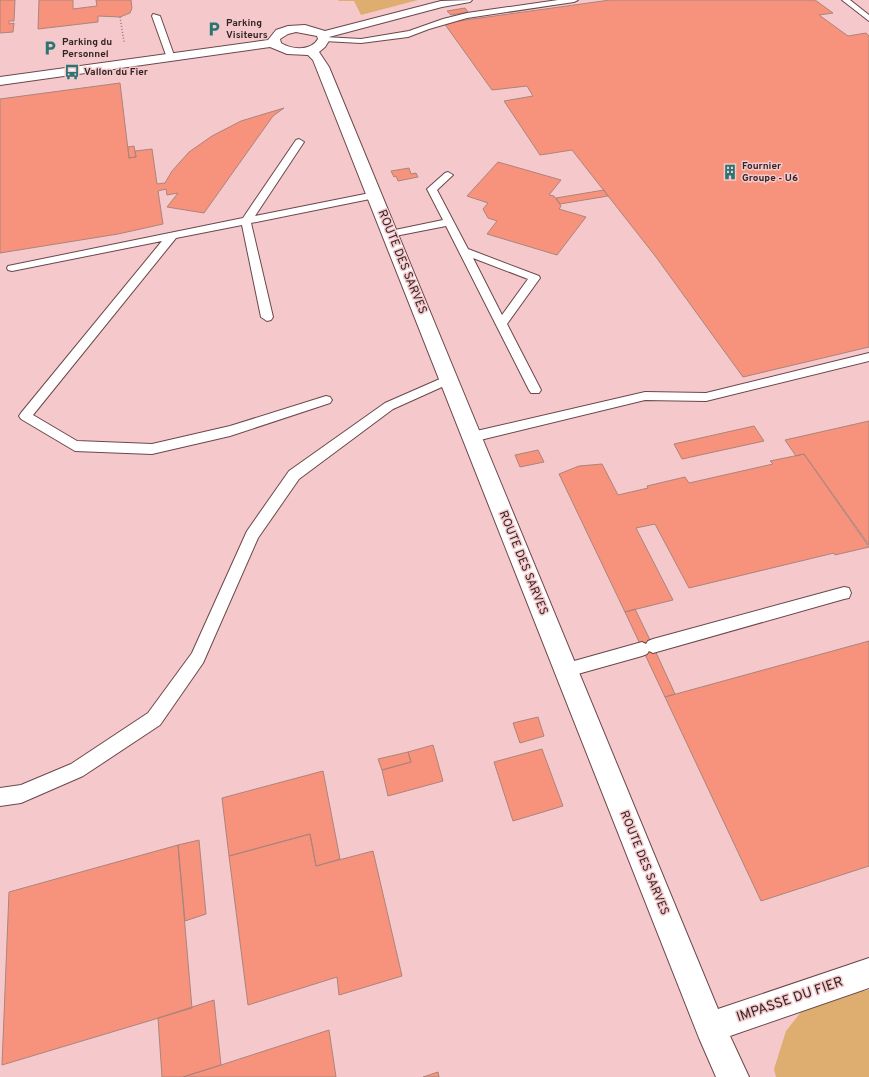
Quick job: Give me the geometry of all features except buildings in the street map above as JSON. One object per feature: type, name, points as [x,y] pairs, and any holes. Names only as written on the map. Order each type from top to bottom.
[{"type":"street","points":[[274,43],[274,39],[280,33],[294,29],[310,29],[324,37],[441,4],[466,0]]},
{"type":"street","points":[[274,43],[278,48],[287,51],[310,50],[322,44],[324,37]]},
{"type":"street","points":[[0,81],[274,43]]},
{"type":"street","name":"ROUTE DES SARVES","points":[[310,50],[318,58],[323,67],[710,1026],[734,1077]]},
{"type":"street","name":"IMPASSE DU FIER","points":[[710,1026],[869,972]]},
{"type":"lane","points":[[408,34],[426,25],[458,17],[574,0]]},
{"type":"lane","points":[[846,0],[869,19]]},
{"type":"lane","points":[[156,16],[171,58]]},
{"type":"lane","points":[[324,37],[361,41],[448,28]]},
{"type":"lane","points":[[267,317],[246,222],[299,142]]},
{"type":"lane","points":[[448,175],[432,189],[535,390]]},
{"type":"lane","points":[[12,268],[374,195]]},
{"type":"lane","points":[[390,234],[449,222]]},
{"type":"lane","points":[[172,236],[25,416],[75,446],[152,449],[230,431],[326,400]]},
{"type":"lane","points":[[464,251],[535,278],[502,323]]},
{"type":"lane","points":[[472,437],[645,396],[706,397],[869,357]]},
{"type":"lane","points":[[0,797],[21,794],[77,770],[154,719],[198,658],[252,535],[294,475],[390,406],[449,379]]},
{"type":"lane","points":[[567,670],[844,593]]},
{"type":"shaded area","points":[[338,0],[418,0],[361,15],[354,1]]},
{"type":"shaded area","points":[[869,990],[869,1077],[776,1077],[774,1069],[786,1031],[801,1012],[838,995]]},
{"type":"place","name":"Parking Visiteurs","points":[[214,29]]},
{"type":"place","name":"Parking du Personnel","points":[[50,48]]},
{"type":"place","name":"Vallon du Fier","points":[[72,72]]},
{"type":"place","name":"Fournier Groupe - U6","points":[[730,172]]}]
